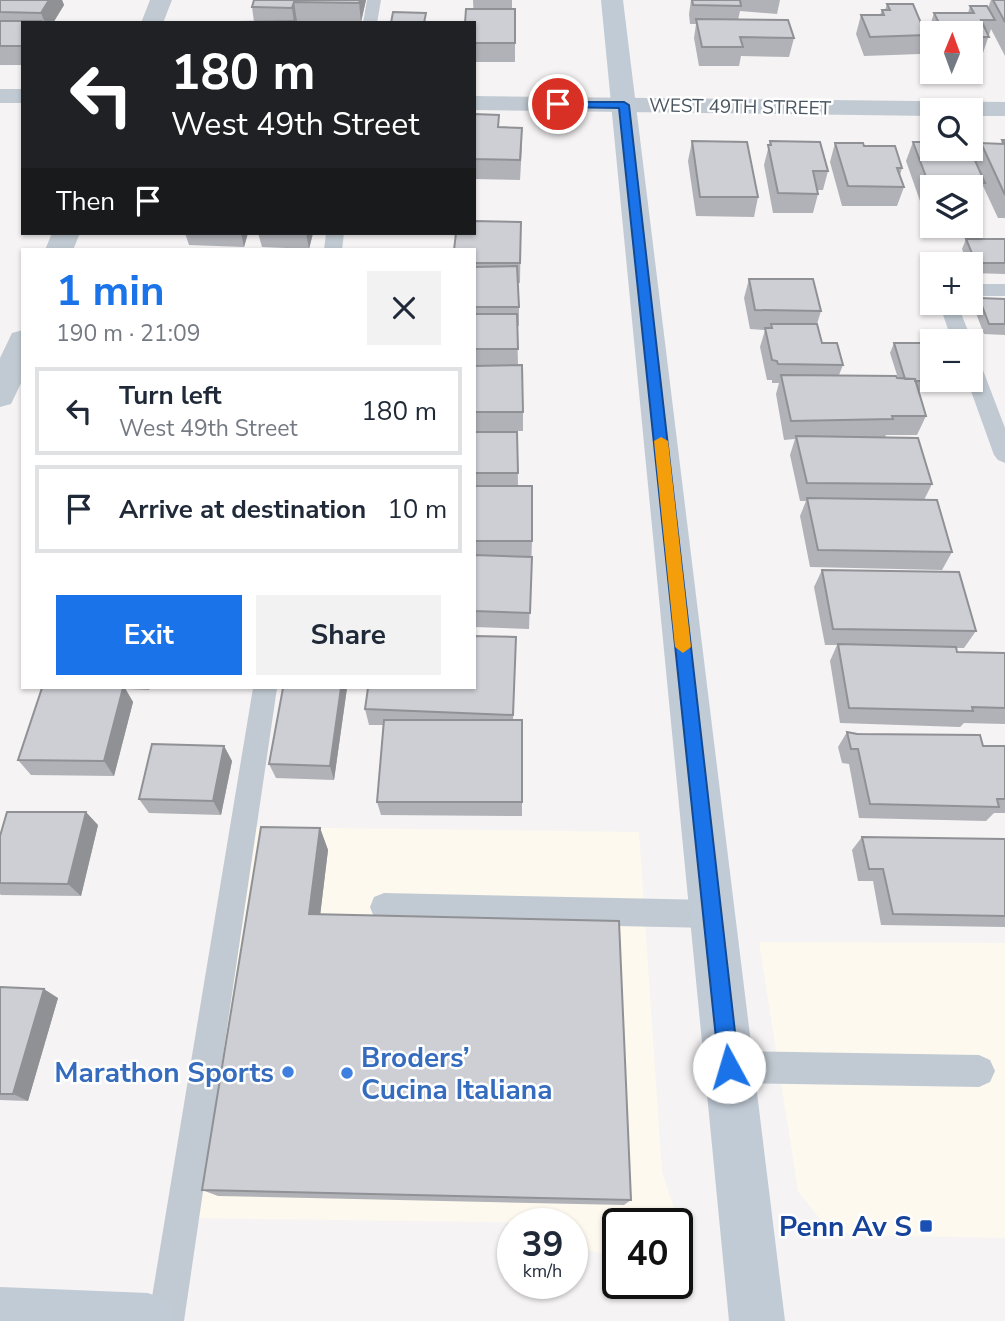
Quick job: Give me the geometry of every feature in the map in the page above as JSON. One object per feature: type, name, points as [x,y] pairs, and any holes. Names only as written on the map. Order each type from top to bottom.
[{"type":"street","points":[[153,21],[161,0]]},
{"type":"street","points":[[612,0],[757,1321]]},
{"type":"street","points":[[0,96],[21,96]]},
{"type":"street","name":"WEST 49TH STREET","points":[[476,103],[1005,109]]},
{"type":"street","points":[[0,396],[21,345]]},
{"type":"street","points":[[0,1315],[148,1321]]},
{"type":"lane","points":[[370,21],[374,0]]},
{"type":"lane","points":[[983,290],[1005,290]]},
{"type":"lane","points":[[981,392],[1005,456]]},
{"type":"lane","points":[[166,1321],[265,689]]},
{"type":"lane","points":[[384,907],[712,914]]},
{"type":"lane","points":[[729,1067],[979,1072]]},
{"type":"shaded area","points":[[250,827],[639,832],[662,1172],[674,1208],[602,1208],[602,1254],[588,1250],[588,1208],[497,1208],[497,1222],[186,1218]]},
{"type":"shaded area","points":[[759,942],[1005,943],[1005,1238],[851,1235],[820,1219],[798,1191]]},
{"type":"building","points":[[0,0],[49,0],[41,13],[0,12]]},
{"type":"building","points":[[254,0],[360,0],[359,3],[294,2],[292,8],[252,7]]},
{"type":"building","points":[[692,0],[740,0],[741,6],[693,5]]},
{"type":"building","points":[[993,0],[1005,0],[1005,22]]},
{"type":"building","points":[[887,4],[913,4],[920,21],[920,35],[870,37],[861,15],[884,15],[882,10],[890,10]]},
{"type":"building","points":[[970,6],[987,6],[995,20],[938,21],[934,13],[974,13]]},
{"type":"building","points":[[466,9],[515,9],[515,43],[476,43],[476,21],[465,21]]},
{"type":"building","points":[[393,12],[426,13],[424,21],[391,21]]},
{"type":"building","points":[[696,19],[788,20],[794,38],[740,37],[743,47],[702,47]]},
{"type":"building","points":[[0,21],[21,21],[21,46],[0,46]]},
{"type":"building","points":[[476,114],[499,115],[498,127],[522,128],[520,160],[476,159]]},
{"type":"building","points":[[1002,140],[1005,140],[1005,195],[983,147],[983,143],[1004,144]]},
{"type":"building","points":[[692,141],[747,142],[758,197],[700,197]]},
{"type":"building","points":[[770,141],[820,142],[828,171],[813,171],[818,194],[778,193],[768,145],[771,145]]},
{"type":"building","points":[[913,142],[920,142],[920,161]]},
{"type":"building","points":[[835,143],[895,146],[902,168],[897,168],[904,187],[848,186]]},
{"type":"building","points":[[920,161],[975,161],[981,175],[925,175]]},
{"type":"building","points":[[476,221],[521,222],[520,263],[476,263],[476,248],[454,248],[456,235],[476,235]]},
{"type":"building","points":[[966,239],[1005,239],[1005,263],[983,263],[983,252],[971,252]]},
{"type":"building","points":[[517,266],[519,307],[476,307],[476,267]]},
{"type":"building","points":[[749,279],[813,279],[821,311],[755,310]]},
{"type":"building","points":[[983,298],[1005,299],[1005,324],[989,324],[983,308]]},
{"type":"building","points":[[476,314],[517,314],[518,349],[476,349]]},
{"type":"building","points":[[771,324],[817,324],[822,343],[837,343],[843,365],[778,364],[772,360],[765,328],[772,328]]},
{"type":"building","points":[[894,343],[920,343],[920,381],[905,379]]},
{"type":"building","points":[[522,365],[523,412],[476,412],[476,366]]},
{"type":"building","points":[[781,375],[896,376],[915,379],[926,416],[791,421]]},
{"type":"building","points":[[476,432],[517,432],[518,473],[476,473]]},
{"type":"building","points":[[796,436],[918,438],[932,484],[807,483]]},
{"type":"building","points":[[476,486],[532,486],[532,541],[476,541]]},
{"type":"building","points":[[807,498],[937,500],[952,552],[818,550]]},
{"type":"building","points":[[476,555],[532,557],[530,613],[476,611]]},
{"type":"building","points":[[822,570],[959,572],[976,631],[833,629]]},
{"type":"building","points":[[476,636],[516,637],[513,715],[365,709],[368,689],[476,689]]},
{"type":"building","points":[[838,644],[956,647],[957,652],[1005,653],[1005,708],[972,707],[973,711],[849,708]]},
{"type":"building","points":[[42,689],[123,689],[104,761],[18,760]]},
{"type":"building","points":[[283,689],[341,689],[330,766],[269,764]]},
{"type":"building","points":[[384,720],[522,720],[522,802],[377,802]]},
{"type":"building","points":[[847,732],[980,735],[983,746],[1005,746],[1005,799],[997,799],[999,807],[870,804],[858,749],[851,749]]},
{"type":"building","points":[[152,744],[224,746],[213,801],[139,799]]},
{"type":"building","points":[[7,812],[86,812],[68,884],[0,883],[0,836]]},
{"type":"building","points":[[261,827],[320,828],[309,914],[619,921],[631,1200],[202,1190]]},
{"type":"building","points":[[862,837],[1005,839],[1005,916],[893,914],[883,869],[869,869]]},
{"type":"building","points":[[0,987],[44,989],[13,1094],[0,1094]]},
{"type":"slow traffic","points":[[661,441],[683,647]]},
{"type":"place","name":"Marathon Sports","points":[[288,1072]]},
{"type":"place","name":"Broders’ Cucina Italiana","points":[[347,1073]]},
{"type":"place","name":"Penn Av S","points":[[926,1226]]},
{"type":"route","points":[[558,104],[624,105],[729,1067]]}]
